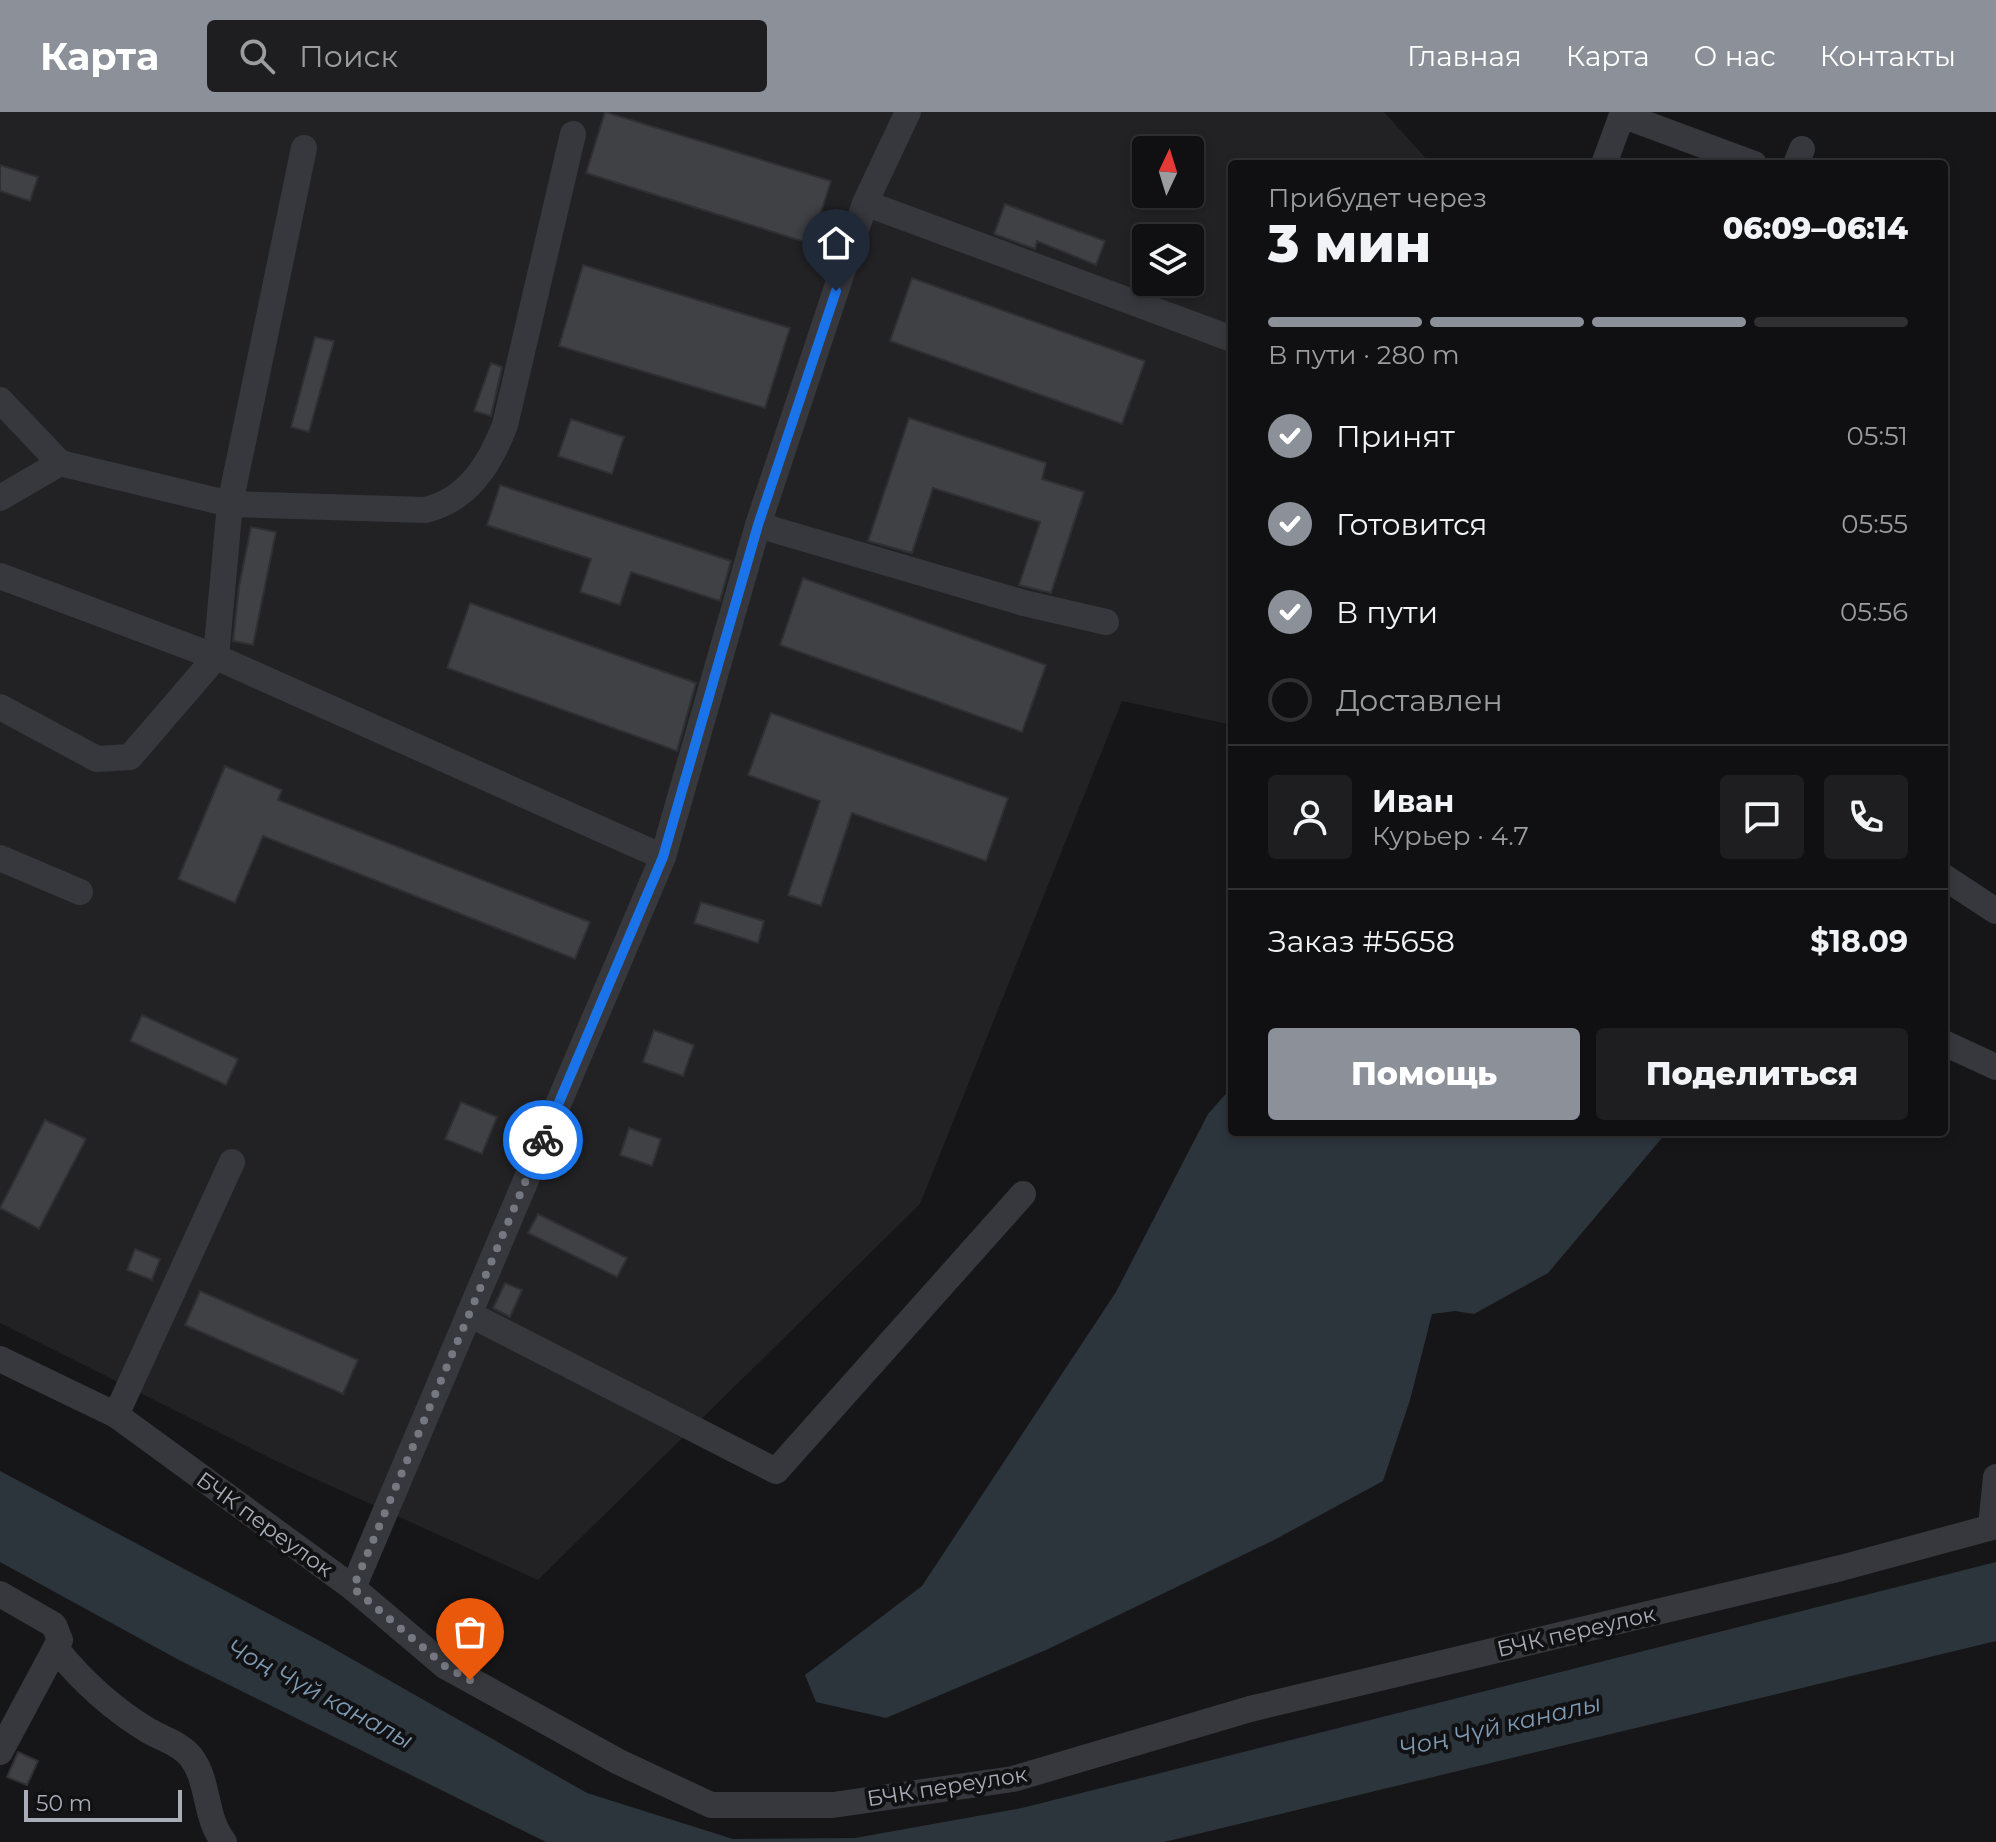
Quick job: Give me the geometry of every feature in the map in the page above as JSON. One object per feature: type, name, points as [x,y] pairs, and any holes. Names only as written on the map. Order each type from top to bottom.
[{"type":"street","points":[[353,1588],[663,857],[758,525],[865,203],[908,112]]},
{"type":"street","points":[[1605,160],[1622,115],[1743,160]]},
{"type":"street","points":[[0,400],[60,463],[230,504],[425,510],[447,505],[468,488],[494,454],[505,425],[573,134]]},
{"type":"street","points":[[0,707],[97,759],[130,757],[216,657],[230,504],[304,148]]},
{"type":"street","points":[[865,203],[1228,338]]},
{"type":"street","points":[[0,498],[60,463]]},
{"type":"street","points":[[758,525],[1024,603],[1106,622]]},
{"type":"street","points":[[0,576],[216,657],[663,857]]},
{"type":"street","points":[[0,858],[80,892]]},
{"type":"street","points":[[1948,880],[1996,911]]},
{"type":"street","points":[[1948,1045],[1996,1067]]},
{"type":"street","points":[[116,1415],[232,1162]]},
{"type":"street","points":[[469,1314],[776,1471],[1023,1194]]},
{"type":"street","name":"БЧК переулок","points":[[0,1359],[116,1415],[353,1588],[445,1666],[619,1762],[711,1805],[833,1805],[1013,1779],[1250,1709],[1841,1568],[1994,1526]]},
{"type":"street","points":[[1994,1526],[1996,1477]]},
{"type":"street","points":[[0,1594],[54,1625],[60,1640],[0,1752]]},
{"type":"street","points":[[57,1650],[79,1677],[106,1699],[190,1755],[199,1770],[213,1822],[224,1842]]},
{"type":"shaded area","points":[[0,112],[1384,112],[1427,160],[1228,160],[1228,724],[1122,701],[920,1204],[538,1580],[276,1461],[0,1323]]},
{"type":"water","points":[[1228,1092],[1228,1136],[1664,1136],[1548,1273],[1474,1314],[1455,1311],[1432,1314],[1410,1400],[1383,1481],[1274,1540],[1046,1650],[886,1718],[816,1702],[805,1675],[922,1586],[1116,1292],[1208,1114]]},
{"type":"water","name":"Чоң Чүй каналы","points":[[0,1471],[322,1642],[587,1793],[733,1839],[855,1838],[1022,1808],[1996,1562],[1996,1641],[1164,1842],[546,1842],[179,1660],[0,1562]]},
{"type":"building","points":[[605,112],[831,181],[811,244],[586,173]]},
{"type":"building","points":[[0,165],[38,177],[30,201],[0,191]]},
{"type":"building","points":[[1005,204],[1105,241],[1096,265],[1037,241],[1035,249],[994,234]]},
{"type":"building","points":[[583,265],[790,328],[765,408],[559,346]]},
{"type":"building","points":[[912,278],[1145,361],[1122,424],[890,341]]},
{"type":"building","points":[[315,337],[334,341],[309,432],[291,427]]},
{"type":"building","points":[[491,363],[502,367],[491,416],[474,411]]},
{"type":"building","points":[[909,418],[1046,463],[1042,479],[1084,492],[1051,593],[1019,585],[1040,522],[933,488],[912,553],[868,541]]},
{"type":"building","points":[[571,419],[624,437],[612,474],[558,456]]},
{"type":"building","points":[[500,485],[731,561],[720,601],[631,572],[620,605],[580,592],[591,559],[487,525]]},
{"type":"building","points":[[251,527],[276,532],[253,645],[233,641],[239,586]]},
{"type":"building","points":[[803,578],[1046,665],[1022,732],[780,645]]},
{"type":"building","points":[[470,603],[696,683],[677,751],[447,668]]},
{"type":"building","points":[[771,713],[1008,798],[986,861],[852,813],[821,906],[788,895],[820,801],[748,775]]},
{"type":"building","points":[[225,766],[282,790],[278,800],[590,922],[575,959],[263,836],[235,903],[178,879]]},
{"type":"building","points":[[701,902],[764,921],[758,943],[694,923]]},
{"type":"building","points":[[142,1015],[238,1059],[226,1085],[130,1041]]},
{"type":"building","points":[[654,1030],[694,1045],[683,1076],[643,1062]]},
{"type":"building","points":[[461,1102],[497,1117],[482,1154],[445,1139]]},
{"type":"building","points":[[45,1120],[86,1139],[39,1229],[0,1208]]},
{"type":"building","points":[[629,1128],[661,1139],[652,1166],[620,1155]]},
{"type":"building","points":[[538,1214],[627,1258],[617,1277],[528,1233]]},
{"type":"building","points":[[135,1249],[160,1259],[152,1280],[127,1270]]},
{"type":"building","points":[[505,1283],[522,1290],[510,1317],[493,1308]]},
{"type":"building","points":[[200,1291],[358,1360],[343,1394],[185,1325]]},
{"type":"building","points":[[18,1752],[38,1761],[27,1785],[7,1777]]},
{"type":"way so far","points":[[470,1680],[445,1666],[353,1588],[543,1140]]},
{"type":"route","points":[[543,1140],[663,857],[758,525],[836,291]]}]
